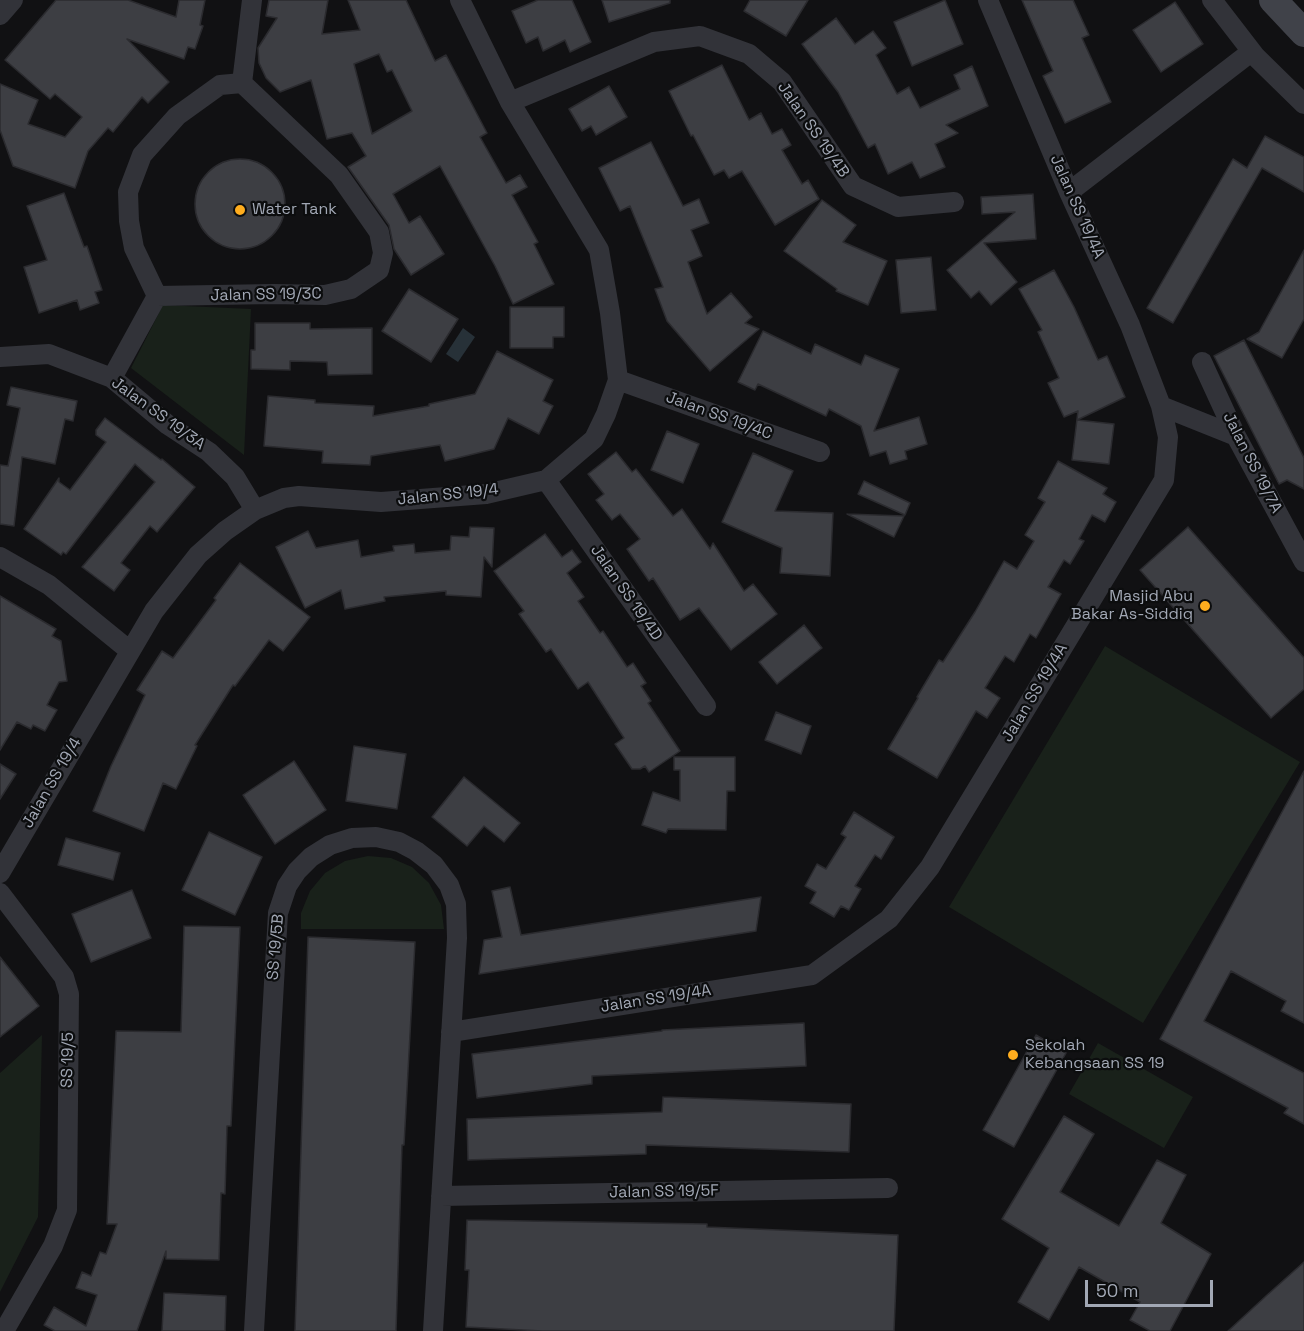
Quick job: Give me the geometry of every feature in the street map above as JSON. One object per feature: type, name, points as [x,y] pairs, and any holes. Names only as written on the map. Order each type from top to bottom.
[{"type":"main road","points":[[1273,0],[1304,33]]},
{"type":"street","points":[[0,15],[14,0]]},
{"type":"street","points":[[112,378],[157,296],[134,248],[129,221],[128,192],[142,155],[177,116],[220,85],[242,83],[252,0]]},
{"type":"street","name":"Jalan SS 19/4","points":[[0,873],[153,611],[198,555],[225,531],[255,510],[284,498],[299,496],[381,502],[486,494],[546,480],[594,439],[618,380],[599,250],[510,102],[460,0]]},
{"type":"street","name":"Jalan SS 19/4A","points":[[451,1032],[812,975],[889,919],[930,867],[1164,480],[1168,437],[1161,406],[1130,325],[1069,192],[988,0]]},
{"type":"street","points":[[1212,0],[1251,52],[1304,104]]},
{"type":"street","name":"Jalan SS 19/4B","points":[[510,102],[654,42],[699,36],[749,54],[782,82],[853,186],[898,207],[954,202]]},
{"type":"street","points":[[1069,192],[1251,52]]},
{"type":"street","name":"Jalan SS 19/3C","points":[[157,296],[325,295],[351,289],[379,270],[383,253],[379,232],[339,175],[242,83]]},
{"type":"street","name":"Jalan SS 19/3A","points":[[0,357],[49,354],[112,378],[168,425],[209,452],[235,477],[255,510]]},
{"type":"street","name":"Jalan SS 19/7A","points":[[1202,362],[1236,436],[1304,562]]},
{"type":"street","name":"Jalan SS 19/4C","points":[[618,380],[819,452]]},
{"type":"street","points":[[1161,406],[1236,436]]},
{"type":"street","name":"Jalan SS 19/4D","points":[[546,480],[706,706]]},
{"type":"street","points":[[0,557],[49,585],[130,651]]},
{"type":"street","name":"SS 19/5B","points":[[254,1331],[278,913],[287,886],[310,857],[330,845],[352,838],[376,837],[399,842],[416,851],[434,865],[449,885],[456,904],[457,938],[433,1331]]},
{"type":"street","name":"SS 19/5","points":[[0,893],[64,977],[69,994],[66,1210],[52,1246],[4,1331]]},
{"type":"street","name":"Jalan SS 19/5F","points":[[441,1196],[888,1188]]},
{"type":"shaded area","points":[[163,305],[251,309],[244,455],[131,368]]},
{"type":"shaded area","points":[[463,328],[475,337],[458,362],[446,354]]},
{"type":"shaded area","points":[[1105,646],[1300,762],[1143,1023],[949,907]]},
{"type":"shaded area","points":[[368,856],[391,858],[412,867],[429,883],[441,905],[444,929],[301,929],[301,913],[310,891],[325,873],[345,861]]},
{"type":"shaded area","points":[[42,1035],[38,1217],[0,1292],[0,1073]]},
{"type":"shaded area","points":[[1098,1043],[1193,1097],[1164,1148],[1069,1094]]},
{"type":"building","points":[[56,0],[128,0],[176,17],[179,0],[205,0],[200,25],[203,26],[195,49],[188,47],[184,59],[127,39],[169,82],[148,103],[142,97],[113,132],[108,128],[88,151],[75,188],[13,166],[0,130],[0,84],[38,100],[28,124],[65,137],[82,117],[55,94],[50,99],[5,60]]},
{"type":"building","points":[[269,0],[328,0],[322,34],[360,30],[348,0],[406,0],[435,61],[446,55],[487,133],[480,137],[506,183],[520,175],[527,187],[512,195],[538,242],[534,244],[554,284],[513,304],[495,266],[440,166],[393,194],[409,223],[420,216],[444,254],[411,275],[394,249],[389,225],[348,167],[366,156],[352,133],[327,139],[311,80],[280,92],[266,78],[259,63],[258,48],[277,18],[266,16]],"holes":[[[379,54],[387,72],[392,70],[412,111],[372,134],[354,64]]]},
{"type":"building","points":[[538,0],[572,0],[591,42],[570,52],[565,40],[543,51],[538,37],[526,43],[512,11]]},
{"type":"building","points":[[602,0],[670,0],[670,3],[609,22]]},
{"type":"building","points":[[750,0],[808,0],[786,36],[744,11]]},
{"type":"building","points":[[945,0],[963,44],[912,66],[894,22]]},
{"type":"building","points":[[1022,0],[1073,0],[1089,35],[1082,38],[1111,102],[1065,123],[1043,76],[1053,71]]},
{"type":"building","points":[[1175,2],[1203,44],[1161,72],[1133,30]]},
{"type":"building","points":[[836,18],[855,44],[873,31],[886,48],[876,55],[897,94],[909,87],[920,108],[960,89],[954,75],[972,66],[988,106],[946,125],[958,133],[935,144],[945,167],[920,178],[912,162],[888,174],[875,144],[868,148],[838,92],[802,44]]},
{"type":"building","points":[[722,65],[749,120],[761,113],[772,134],[782,129],[791,145],[782,150],[802,184],[808,180],[819,199],[775,225],[742,171],[729,178],[724,170],[714,175],[693,135],[691,136],[669,91]]},
{"type":"building","points":[[609,86],[627,117],[596,135],[591,126],[582,131],[569,109]]},
{"type":"building","points":[[1265,136],[1304,157],[1304,192],[1262,168],[1173,323],[1147,308],[1233,159],[1247,168]]},
{"type":"building","points":[[651,142],[683,206],[699,199],[709,223],[691,230],[702,256],[688,262],[707,314],[731,293],[752,317],[745,323],[759,329],[710,371],[667,321],[655,289],[663,287],[630,206],[620,211],[599,168]]},
{"type":"building","name":"Water Tank","points":[[240,159],[257,163],[272,172],[281,187],[285,204],[281,221],[272,236],[257,245],[240,249],[223,245],[208,236],[199,221],[195,204],[199,187],[208,172],[223,163]]},
{"type":"building","points":[[64,193],[84,247],[87,246],[102,290],[95,292],[99,303],[80,310],[77,300],[39,313],[24,267],[47,260],[27,206]]},
{"type":"building","points":[[1033,194],[1036,239],[984,243],[1017,282],[991,305],[979,291],[971,298],[947,270],[1015,212],[982,214],[981,197]]},
{"type":"building","points":[[822,200],[856,225],[843,242],[887,261],[868,305],[836,291],[837,289],[784,251]]},
{"type":"building","points":[[1304,250],[1304,319],[1282,358],[1247,339],[1259,332]]},
{"type":"building","points":[[931,257],[936,310],[901,313],[896,260]]},
{"type":"building","points":[[1054,270],[1098,360],[1107,356],[1125,397],[1077,420],[1114,424],[1109,464],[1072,460],[1078,411],[1064,417],[1048,383],[1059,378],[1038,332],[1042,330],[1019,289]]},
{"type":"building","points":[[409,289],[458,319],[431,362],[382,331]]},
{"type":"building","points":[[510,307],[564,307],[564,337],[553,337],[553,348],[510,348]]},
{"type":"building","points":[[255,323],[310,323],[310,329],[372,328],[372,374],[328,375],[327,362],[290,361],[290,370],[251,369],[251,350],[255,350]]},
{"type":"building","points":[[763,331],[811,354],[815,344],[861,365],[865,355],[899,369],[874,431],[919,417],[927,444],[905,451],[907,459],[890,464],[886,451],[870,456],[861,426],[829,409],[826,416],[758,384],[755,390],[738,382]]},
{"type":"building","points":[[1244,340],[1304,458],[1304,489],[1287,480],[1279,484],[1214,356]]},
{"type":"building","points":[[497,351],[553,380],[543,401],[553,406],[539,434],[508,418],[494,449],[445,461],[440,445],[371,456],[370,465],[322,463],[323,451],[264,446],[268,396],[315,400],[315,403],[374,406],[373,416],[429,406],[429,404],[475,394]]},
{"type":"building","points":[[11,387],[77,401],[73,421],[65,419],[55,464],[22,457],[14,526],[0,524],[0,465],[8,466],[20,408],[7,405]]},
{"type":"building","points":[[105,418],[162,459],[195,487],[157,532],[150,526],[121,563],[130,570],[114,591],[82,567],[155,482],[135,464],[66,554],[63,552],[61,555],[24,529],[59,478],[59,482],[70,490],[106,442],[96,435],[96,430]]},
{"type":"building","points":[[667,431],[699,444],[683,483],[651,470]]},
{"type":"building","points":[[616,452],[632,472],[636,469],[673,516],[682,509],[710,549],[713,543],[744,591],[753,584],[777,614],[731,650],[699,608],[680,620],[653,578],[649,581],[627,549],[640,539],[620,514],[612,520],[596,500],[604,494],[588,474]]},
{"type":"building","points":[[753,453],[793,471],[775,511],[833,513],[830,576],[780,573],[782,548],[722,522]]},
{"type":"building","points":[[1058,461],[1107,488],[1103,494],[1116,502],[1105,522],[1092,515],[1079,539],[1084,541],[1070,564],[1064,560],[1048,587],[1061,594],[1036,638],[1030,634],[1014,662],[1005,656],[985,688],[1000,698],[987,718],[976,711],[937,778],[888,749],[939,660],[943,662],[1004,561],[1017,569],[1034,541],[1025,535],[1045,502],[1038,498]]},
{"type":"building","points":[[864,481],[910,503],[905,515],[858,494]]},
{"type":"building","points":[[847,514],[904,516],[894,537]]},
{"type":"building","points":[[470,527],[494,528],[492,567],[484,557],[481,597],[446,595],[446,591],[384,597],[385,601],[345,609],[341,590],[305,608],[276,547],[308,531],[316,548],[358,540],[361,557],[394,551],[393,546],[414,544],[415,553],[450,550],[451,536],[469,537]]},
{"type":"building","points":[[1188,527],[1304,658],[1304,689],[1271,718],[1140,570]]},
{"type":"building","points":[[545,534],[562,557],[572,550],[581,562],[567,573],[584,597],[578,601],[600,633],[603,631],[627,667],[633,663],[646,683],[641,686],[651,701],[648,703],[680,751],[649,772],[645,766],[632,769],[615,744],[624,738],[588,682],[578,689],[551,649],[546,652],[519,614],[524,611],[494,571]]},
{"type":"building","points":[[240,563],[310,617],[283,651],[269,640],[235,686],[233,685],[195,745],[197,746],[176,789],[163,783],[144,831],[93,811],[111,766],[145,695],[137,690],[162,651],[173,658]]},
{"type":"building","points":[[0,596],[56,629],[52,636],[61,641],[67,681],[59,682],[47,705],[57,710],[45,731],[33,725],[31,729],[17,722],[0,750]]},
{"type":"building","points":[[804,625],[822,648],[777,684],[759,662]]},
{"type":"building","points":[[776,712],[811,726],[801,754],[765,740]]},
{"type":"building","points":[[354,746],[406,754],[397,809],[346,801]]},
{"type":"building","points":[[674,757],[735,757],[735,791],[727,791],[726,830],[668,829],[666,833],[642,825],[653,792],[680,801],[680,770],[674,770]]},
{"type":"building","points":[[294,761],[326,810],[275,844],[243,795]]},
{"type":"building","points":[[0,764],[16,774],[0,799]]},
{"type":"building","points":[[1304,771],[1304,1023],[1281,1011],[1286,1001],[1231,971],[1204,1021],[1304,1073],[1304,1124],[1284,1113],[1288,1108],[1160,1039]]},
{"type":"building","points":[[464,777],[520,823],[504,842],[484,826],[467,846],[432,817]]},
{"type":"building","points":[[854,812],[894,837],[881,859],[875,855],[855,886],[861,889],[849,910],[841,906],[834,917],[810,903],[816,892],[805,886],[817,864],[826,869],[846,837],[841,834]]},
{"type":"building","points":[[209,832],[262,857],[235,915],[182,890]]},
{"type":"building","points":[[66,838],[120,853],[113,880],[58,865]]},
{"type":"building","points":[[510,887],[521,935],[761,897],[756,931],[479,974],[484,940],[502,937],[492,891]]},
{"type":"building","points":[[132,890],[151,938],[91,962],[72,914]]},
{"type":"building","points":[[184,926],[240,927],[231,1126],[227,1126],[225,1194],[221,1193],[219,1260],[166,1259],[166,1251],[137,1331],[55,1331],[44,1325],[54,1307],[86,1326],[97,1295],[76,1288],[82,1272],[91,1276],[100,1252],[106,1254],[117,1224],[107,1224],[116,1031],[181,1032]]},
{"type":"building","points":[[308,937],[415,942],[404,1145],[402,1145],[396,1331],[295,1331]]},
{"type":"building","points":[[0,957],[39,1006],[0,1037]]},
{"type":"building","points":[[804,1023],[806,1066],[592,1076],[592,1084],[477,1098],[472,1054],[662,1030]]},
{"type":"building","points":[[1036,1035],[1066,1053],[1014,1147],[983,1130]]},
{"type":"building","points":[[663,1097],[851,1104],[849,1152],[646,1145],[646,1154],[468,1160],[467,1119],[662,1112]]},
{"type":"building","points":[[1064,1116],[1094,1134],[1060,1192],[1119,1226],[1157,1160],[1186,1175],[1161,1223],[1211,1254],[1170,1331],[1150,1331],[1130,1320],[1140,1302],[1079,1267],[1049,1320],[1018,1302],[1049,1248],[1002,1219]]},
{"type":"building","points":[[467,1220],[707,1224],[707,1227],[898,1235],[894,1331],[542,1331],[466,1327],[469,1270],[465,1270]]},
{"type":"building","points":[[1304,1262],[1304,1331],[1228,1331],[1266,1296]]},
{"type":"building","points":[[164,1293],[226,1296],[225,1331],[162,1331]]},
{"type":"place","name":"Water Tank","points":[[240,210]]},
{"type":"place","name":"Masjid Abu Bakar As-Siddiq","points":[[1205,606]]},
{"type":"place","name":"Sekolah Kebangsaan SS 19","points":[[1013,1055]]}]
